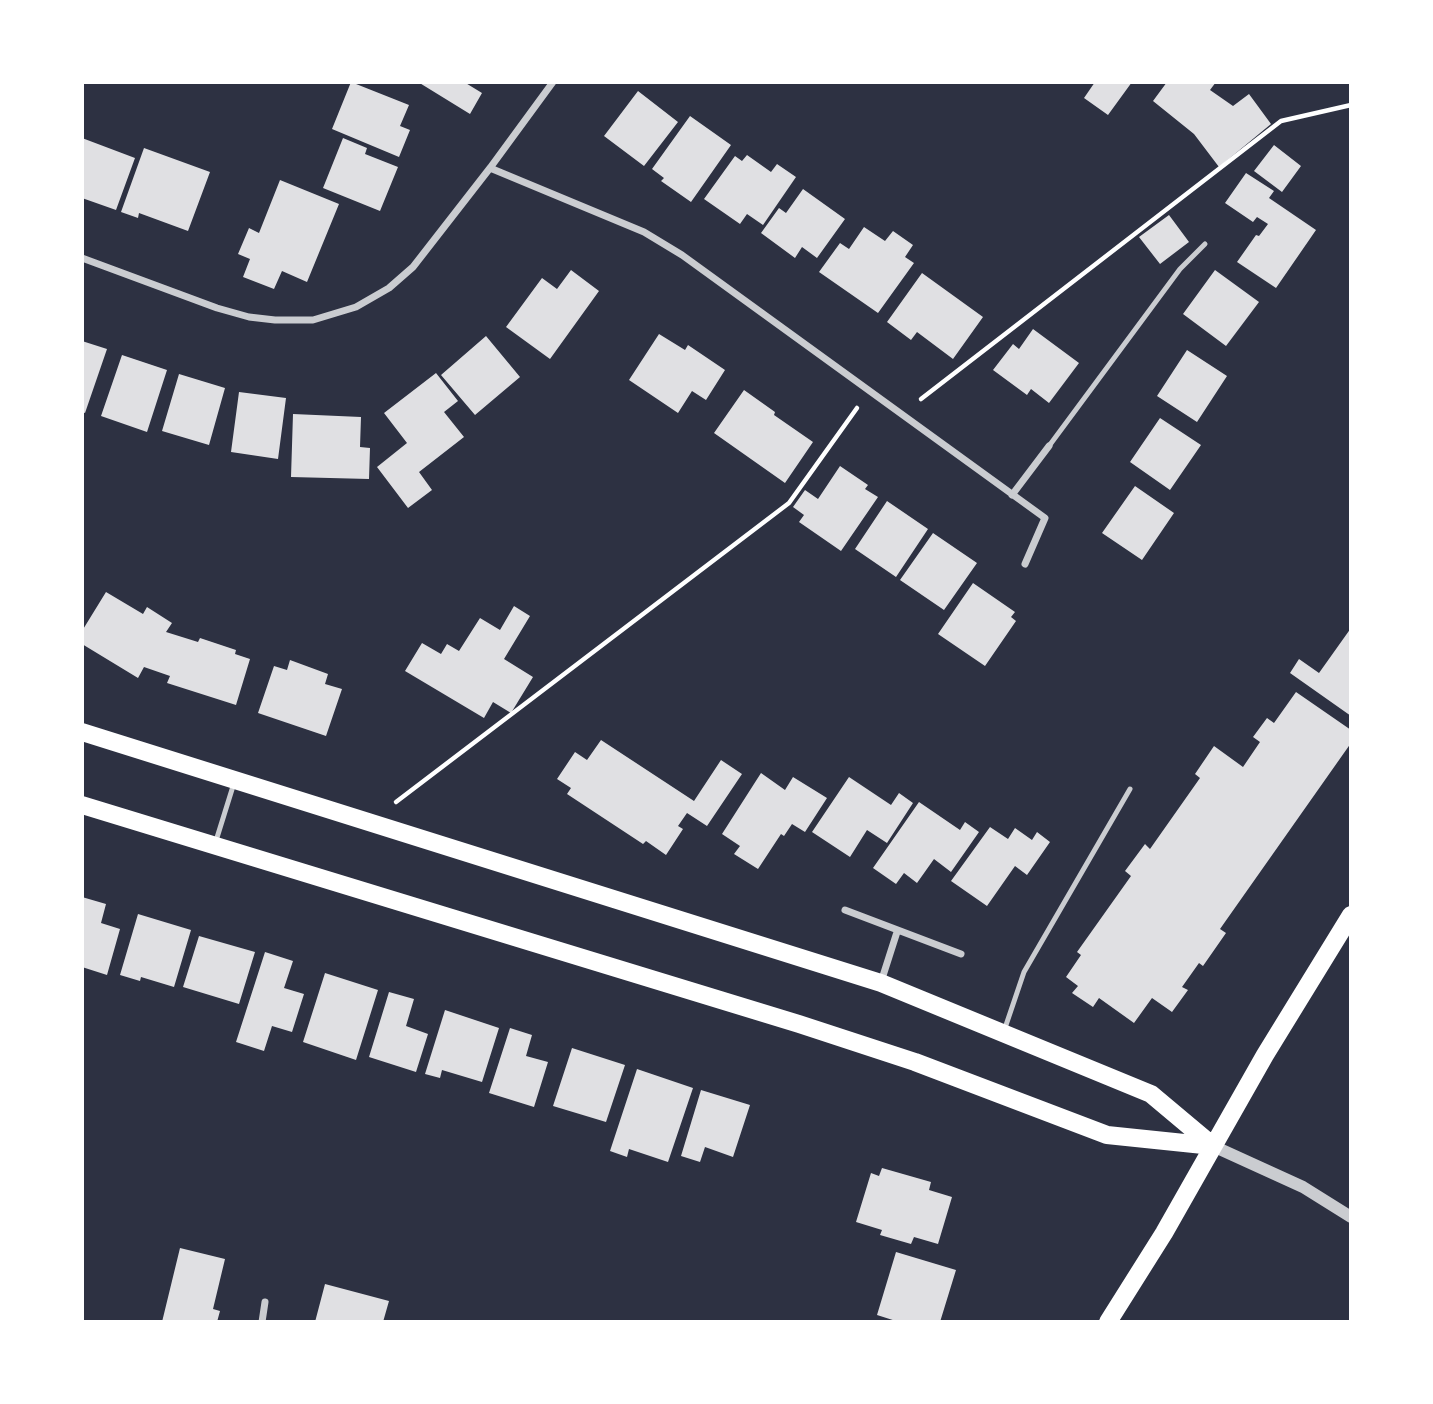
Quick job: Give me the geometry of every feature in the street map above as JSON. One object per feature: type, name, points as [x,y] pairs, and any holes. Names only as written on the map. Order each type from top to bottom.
[{"type":"main road","points":[[82,732],[881,983],[1152,1094],[1213,1146]]},
{"type":"main road","points":[[82,805],[799,1024],[915,1062],[1107,1135],[1213,1146]]},
{"type":"main road","points":[[1108,1322],[1351,915]]},
{"type":"street","points":[[82,258],[217,308],[249,317],[313,320],[356,307],[389,288],[413,267],[553,82]]},
{"type":"street","points":[[490,168],[644,232],[682,255],[1045,518],[1025,564]]},
{"type":"street","points":[[1012,495],[1049,446]]},
{"type":"street","points":[[845,910],[897,932],[961,954]]},
{"type":"street","points":[[881,983],[897,932]]},
{"type":"street","points":[[1213,1146],[1303,1187],[1351,1217]]},
{"type":"street","points":[[262,1322],[265,1302]]},
{"type":"lane","points":[[1049,446],[1180,269],[1205,244]]},
{"type":"lane","points":[[215,846],[235,780]]},
{"type":"lane","points":[[1004,1032],[1024,972],[1130,789]]},
{"type":"path","points":[[901,414],[1281,121],[1351,104]]},
{"type":"path","points":[[370,821],[789,503],[870,391]]},
{"type":"building","points":[[351,82],[409,105],[400,126],[410,130],[399,157],[332,129]]},
{"type":"building","points":[[418,82],[464,82],[482,93],[470,114]]},
{"type":"building","points":[[1095,82],[1132,82],[1108,115],[1084,98]]},
{"type":"building","points":[[1167,82],[1216,82],[1210,90],[1233,106],[1249,94],[1271,124],[1219,167],[1194,134],[1153,101]]},
{"type":"building","points":[[638,91],[678,122],[644,166],[604,136]]},
{"type":"building","points":[[690,116],[731,145],[691,202],[661,181],[664,178],[652,169]]},
{"type":"building","points":[[82,138],[135,158],[116,210],[82,198]]},
{"type":"building","points":[[343,138],[367,148],[365,154],[398,167],[380,211],[323,188]]},
{"type":"building","points":[[1274,145],[1301,166],[1282,192],[1254,171]]},
{"type":"building","points":[[144,148],[210,172],[188,231],[139,213],[138,218],[121,212]]},
{"type":"building","points":[[747,155],[771,172],[777,164],[796,177],[763,225],[747,214],[740,224],[704,199],[735,156],[742,161]]},
{"type":"building","points":[[1246,173],[1274,191],[1269,198],[1316,230],[1276,288],[1237,262],[1256,235],[1259,236],[1268,224],[1257,217],[1253,222],[1225,203]]},
{"type":"building","points":[[280,180],[339,204],[307,282],[282,271],[274,289],[243,277],[250,259],[238,254],[249,228],[259,233]]},
{"type":"building","points":[[803,189],[845,219],[817,258],[802,247],[795,258],[761,233],[779,208],[786,213]]},
{"type":"building","points":[[1169,215],[1189,242],[1160,264],[1139,237]]},
{"type":"building","points":[[864,227],[885,241],[893,231],[913,245],[905,257],[914,263],[878,313],[819,272],[840,243],[849,249]]},
{"type":"building","points":[[571,270],[599,291],[550,359],[506,327],[542,278],[557,289]]},
{"type":"building","points":[[1215,270],[1259,302],[1226,346],[1183,314]]},
{"type":"building","points":[[922,273],[983,317],[953,359],[917,332],[911,340],[887,322]]},
{"type":"building","points":[[1033,329],[1079,363],[1049,403],[1031,389],[1027,395],[993,370],[1013,344],[1019,349]]},
{"type":"building","points":[[659,334],[685,350],[688,345],[725,370],[706,400],[692,391],[678,413],[629,380]]},
{"type":"building","points":[[486,336],[520,377],[475,415],[441,375]]},
{"type":"building","points":[[82,341],[107,349],[85,413],[82,412]]},
{"type":"building","points":[[1187,350],[1227,376],[1197,422],[1157,396]]},
{"type":"building","points":[[122,355],[167,370],[147,432],[101,416]]},
{"type":"building","points":[[436,373],[458,401],[444,412],[464,437],[419,472],[432,490],[408,508],[377,467],[407,443],[384,413]]},
{"type":"building","points":[[179,374],[225,388],[209,445],[162,431]]},
{"type":"building","points":[[744,390],[813,442],[785,483],[714,433]]},
{"type":"building","points":[[239,392],[286,398],[278,459],[231,452]]},
{"type":"building","points":[[293,414],[361,417],[360,447],[370,448],[369,479],[291,477]]},
{"type":"building","points":[[1160,418],[1201,445],[1170,490],[1130,462]]},
{"type":"building","points":[[840,466],[868,485],[865,489],[878,497],[841,551],[799,522],[804,515],[793,507],[805,490],[818,499]]},
{"type":"building","points":[[1135,486],[1174,513],[1142,560],[1102,533]]},
{"type":"building","points":[[887,501],[928,529],[896,577],[855,549]]},
{"type":"building","points":[[933,533],[977,563],[944,610],[900,580]]},
{"type":"building","points":[[973,583],[1015,612],[1011,617],[1016,621],[985,666],[938,634]]},
{"type":"building","points":[[106,592],[143,614],[147,607],[172,623],[166,632],[198,642],[200,638],[236,650],[235,654],[250,659],[236,705],[167,683],[170,676],[144,667],[138,678],[82,644],[82,631]]},
{"type":"building","points":[[514,606],[530,616],[504,659],[533,677],[511,713],[493,702],[484,718],[405,671],[422,643],[441,654],[447,644],[459,651],[480,618],[500,630]]},
{"type":"building","points":[[1351,628],[1351,716],[1290,673],[1299,659],[1319,673]]},
{"type":"building","points":[[290,660],[328,674],[325,684],[342,689],[326,736],[258,713],[274,666],[287,670]]},
{"type":"building","points":[[1296,692],[1351,730],[1351,743],[1220,929],[1226,933],[1203,966],[1199,963],[1182,987],[1188,990],[1172,1012],[1152,998],[1134,1023],[1099,998],[1093,1007],[1072,993],[1078,986],[1066,977],[1081,955],[1077,952],[1131,876],[1125,871],[1145,844],[1150,849],[1200,778],[1195,774],[1214,746],[1243,767],[1260,742],[1253,737],[1267,718],[1274,723]]},
{"type":"building","points":[[601,740],[694,801],[721,760],[742,774],[707,826],[687,813],[678,826],[683,829],[666,855],[646,841],[643,844],[567,794],[571,788],[557,779],[575,752],[587,760]]},
{"type":"building","points":[[761,773],[785,790],[793,777],[827,798],[805,832],[792,824],[784,836],[781,834],[758,869],[734,854],[740,846],[722,834]]},
{"type":"building","points":[[849,777],[891,805],[899,793],[913,803],[887,843],[867,830],[850,857],[812,832]]},
{"type":"building","points":[[919,802],[960,830],[965,822],[979,832],[951,872],[934,859],[917,883],[904,873],[896,884],[873,868]]},
{"type":"building","points":[[990,827],[1008,839],[1015,828],[1032,840],[1037,832],[1050,842],[1027,875],[1015,866],[987,906],[951,881]]},
{"type":"building","points":[[82,897],[106,904],[101,923],[120,929],[107,975],[82,967]]},
{"type":"building","points":[[138,914],[191,930],[174,987],[141,977],[140,981],[120,975]]},
{"type":"building","points":[[199,936],[255,952],[239,1004],[183,987]]},
{"type":"building","points":[[265,952],[293,961],[284,988],[304,994],[292,1032],[272,1026],[264,1051],[236,1042]]},
{"type":"building","points":[[325,973],[378,990],[356,1060],[303,1042]]},
{"type":"building","points":[[389,992],[414,999],[406,1026],[428,1034],[416,1072],[369,1057]]},
{"type":"building","points":[[445,1010],[499,1028],[482,1082],[442,1070],[440,1078],[425,1074]]},
{"type":"building","points":[[510,1028],[532,1035],[526,1056],[548,1062],[534,1107],[489,1093]]},
{"type":"building","points":[[572,1048],[625,1065],[606,1122],[553,1106]]},
{"type":"building","points":[[637,1069],[693,1088],[668,1162],[629,1149],[627,1157],[610,1151]]},
{"type":"building","points":[[701,1090],[750,1105],[733,1157],[705,1147],[700,1162],[681,1156]]},
{"type":"building","points":[[882,1168],[931,1182],[929,1190],[952,1197],[938,1244],[914,1237],[911,1244],[880,1235],[882,1230],[856,1222],[871,1173],[879,1176]]},
{"type":"building","points":[[180,1248],[225,1259],[213,1309],[220,1311],[217,1322],[162,1322]]},
{"type":"building","points":[[896,1252],[956,1270],[940,1322],[899,1322],[877,1315]]},
{"type":"building","points":[[325,1284],[389,1301],[383,1322],[315,1322]]}]
